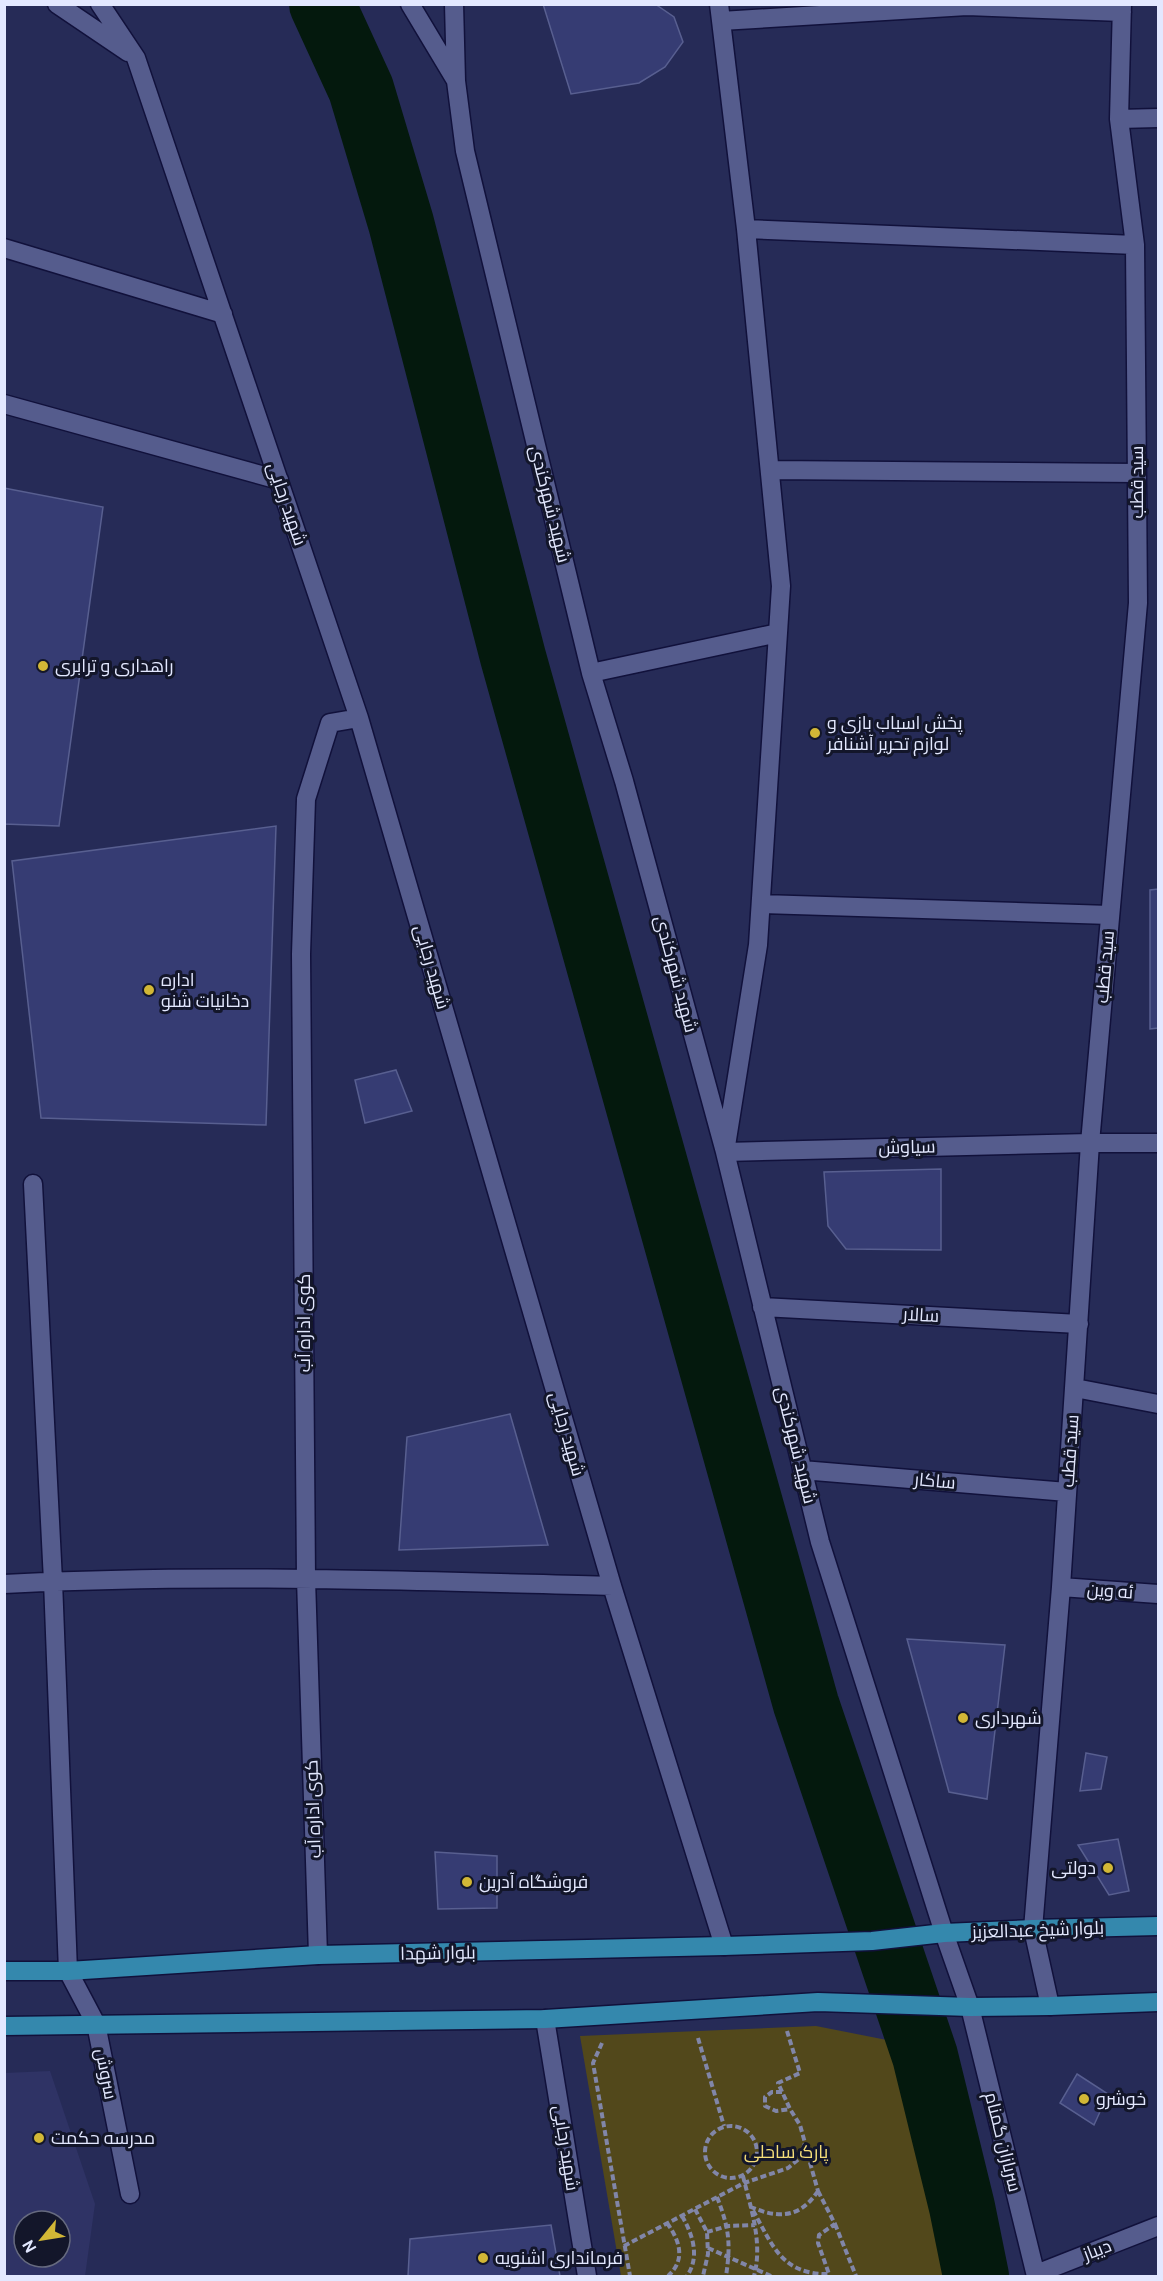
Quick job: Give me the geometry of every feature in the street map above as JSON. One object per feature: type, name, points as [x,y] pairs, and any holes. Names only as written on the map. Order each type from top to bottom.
[{"type":"main road","name":"بلوار شیخ عبدالعزیز","points":[[872,1941],[944,1933],[1158,1926]]},
{"type":"main road","name":"بلوار شهدا","points":[[4,1971],[68,1971],[318,1955],[872,1941]]},
{"type":"main road","points":[[4,2026],[544,2019],[818,2002],[970,2007],[1158,2002]]},
{"type":"street","points":[[57,4],[136,57]]},
{"type":"street","name":"شهید رجایی","points":[[100,4],[136,57],[359,717],[612,1586],[724,1946]]},
{"type":"street","points":[[410,4],[456,81]]},
{"type":"street","name":"شهید شهرکندی","points":[[454,4],[456,81],[465,151],[591,673],[624,781],[724,1152],[823,1553],[944,1933],[970,2007]]},
{"type":"street","points":[[724,1152],[758,945],[781,586],[746,230],[720,13],[967,6],[1122,8]]},
{"type":"street","name":"سید قطب","points":[[1050,2006],[1033,1929],[1061,1587],[1090,1143],[1138,603],[1135,245],[1119,119],[1122,8]]},
{"type":"street","points":[[1119,119],[1158,118]]},
{"type":"street","points":[[746,230],[1135,245]]},
{"type":"street","points":[[4,248],[223,314]]},
{"type":"street","points":[[4,404],[279,480]]},
{"type":"street","points":[[770,470],[1137,473]]},
{"type":"street","points":[[591,673],[778,633]]},
{"type":"street","name":"کوی اداره آب","points":[[318,1955],[306,1579],[301,966],[306,799],[330,723],[359,717]]},
{"type":"street","points":[[761,904],[1110,915]]},
{"type":"street","name":"سیاوش","points":[[724,1152],[1158,1143]]},
{"type":"street","points":[[33,1184],[53,1581],[68,1971]]},
{"type":"street","name":"سالار","points":[[762,1307],[1079,1324]]},
{"type":"street","points":[[1075,1388],[1158,1404]]},
{"type":"street","name":"ساکار","points":[[802,1470],[1067,1492]]},
{"type":"street","points":[[4,1584],[53,1581],[306,1579],[612,1586]]},
{"type":"street","name":"ئه وین","points":[[1061,1587],[1158,1594]]},
{"type":"street","name":"سروش","points":[[68,1971],[96,2024],[130,2194]]},
{"type":"street","name":"سربازان گمنام","points":[[970,2007],[1036,2275]]},
{"type":"street","name":"شهید رجایی","points":[[544,2019],[587,2277]]},
{"type":"street","name":"دیباز","points":[[1036,2275],[1158,2226]]},
{"type":"path","points":[[786,2028],[800,2073],[778,2083],[800,2125],[818,2191],[835,2224],[856,2277]]},
{"type":"path","points":[[686,2038],[709,2036]]},
{"type":"path","points":[[698,2037],[724,2126]]},
{"type":"path","points":[[602,2042],[593,2063],[630,2277]]},
{"type":"path","points":[[782,2092],[772,2092],[765,2097],[765,2106],[776,2111],[790,2109]]},
{"type":"path","points":[[732,2125],[748,2130],[757,2145],[758,2154],[755,2163],[742,2176],[734,2178],[717,2174],[706,2160],[706,2143],[716,2130],[724,2126],[732,2125]]},
{"type":"path","points":[[624,2246],[744,2183],[788,2168],[800,2158],[805,2143]]},
{"type":"path","points":[[742,2176],[756,2225],[758,2262],[754,2277]]},
{"type":"path","points":[[751,2207],[770,2215],[783,2215],[809,2204],[818,2191]]},
{"type":"path","points":[[717,2197],[728,2226],[729,2257],[726,2277]]},
{"type":"path","points":[[751,2207],[781,2258],[806,2272],[829,2275],[818,2243],[819,2235],[835,2224]]},
{"type":"path","points":[[695,2209],[707,2232],[708,2248],[704,2276]]},
{"type":"path","points":[[682,2216],[689,2227],[695,2254],[693,2267],[687,2277]]},
{"type":"path","points":[[667,2223],[676,2235],[680,2247],[680,2257],[676,2268],[668,2277]]},
{"type":"path","points":[[707,2232],[728,2226],[756,2225]]},
{"type":"path","points":[[708,2248],[771,2277]]},
{"type":"shaded area","name":"مدرسه حکمت","points":[[50,2071],[95,2204],[85,2276],[5,2276],[5,2073]]},
{"type":"green space","name":"پارک ساحلی","points":[[816,2026],[897,2042],[950,2276],[621,2276],[580,2036]]},
{"type":"building","points":[[543,4],[655,4],[674,17],[683,42],[665,67],[639,83],[571,94]]},
{"type":"building","name":"راهداری و ترابری","points":[[4,488],[103,507],[59,826],[4,824]]},
{"type":"building","name":"اداره دخانیات شنو","points":[[276,826],[266,1125],[41,1118],[12,861]]},
{"type":"building","points":[[1158,889],[1158,1028],[1150,1029],[1150,890]]},
{"type":"building","points":[[396,1070],[412,1111],[365,1123],[355,1080]]},
{"type":"building","points":[[941,1169],[941,1250],[846,1249],[828,1226],[824,1172]]},
{"type":"building","points":[[510,1414],[548,1545],[399,1550],[407,1437]]},
{"type":"building","name":"شهرداری","points":[[907,1639],[1005,1645],[987,1799],[949,1792]]},
{"type":"building","points":[[1086,1753],[1107,1757],[1101,1789],[1080,1791]]},
{"type":"building","name":"دولتی","points":[[1118,1839],[1129,1891],[1109,1895],[1078,1845]]},
{"type":"building","name":"فروشگاه آدرین","points":[[435,1852],[497,1856],[497,1908],[438,1909]]},
{"type":"building","name":"خوشرو","points":[[1077,2074],[1108,2094],[1094,2125],[1060,2103]]},
{"type":"building","name":"فرمانداری اشنویه","points":[[551,2225],[560,2276],[408,2276],[410,2239]]},
{"type":"waterway","points":[[322,4],[361,89],[401,223],[513,657],[806,1704],[925,2056],[962,2207],[976,2276]]},
{"type":"place","name":"راهداری و ترابری","points":[[43,666]]},
{"type":"place","name":"پخش اسباب بازی و لوازم تحریر آشنافر","points":[[815,733]]},
{"type":"place","name":"اداره دخانیات شنو","points":[[149,990]]},
{"type":"place","name":"شهرداری","points":[[963,1718]]},
{"type":"place","name":"دولتی","points":[[1108,1868]]},
{"type":"place","name":"فروشگاه آدرین","points":[[467,1882]]},
{"type":"place","name":"خوشرو","points":[[1084,2099]]},
{"type":"place","name":"مدرسه حکمت","points":[[39,2138]]},
{"type":"place","name":"فرمانداری اشنویه","points":[[483,2258]]}]
